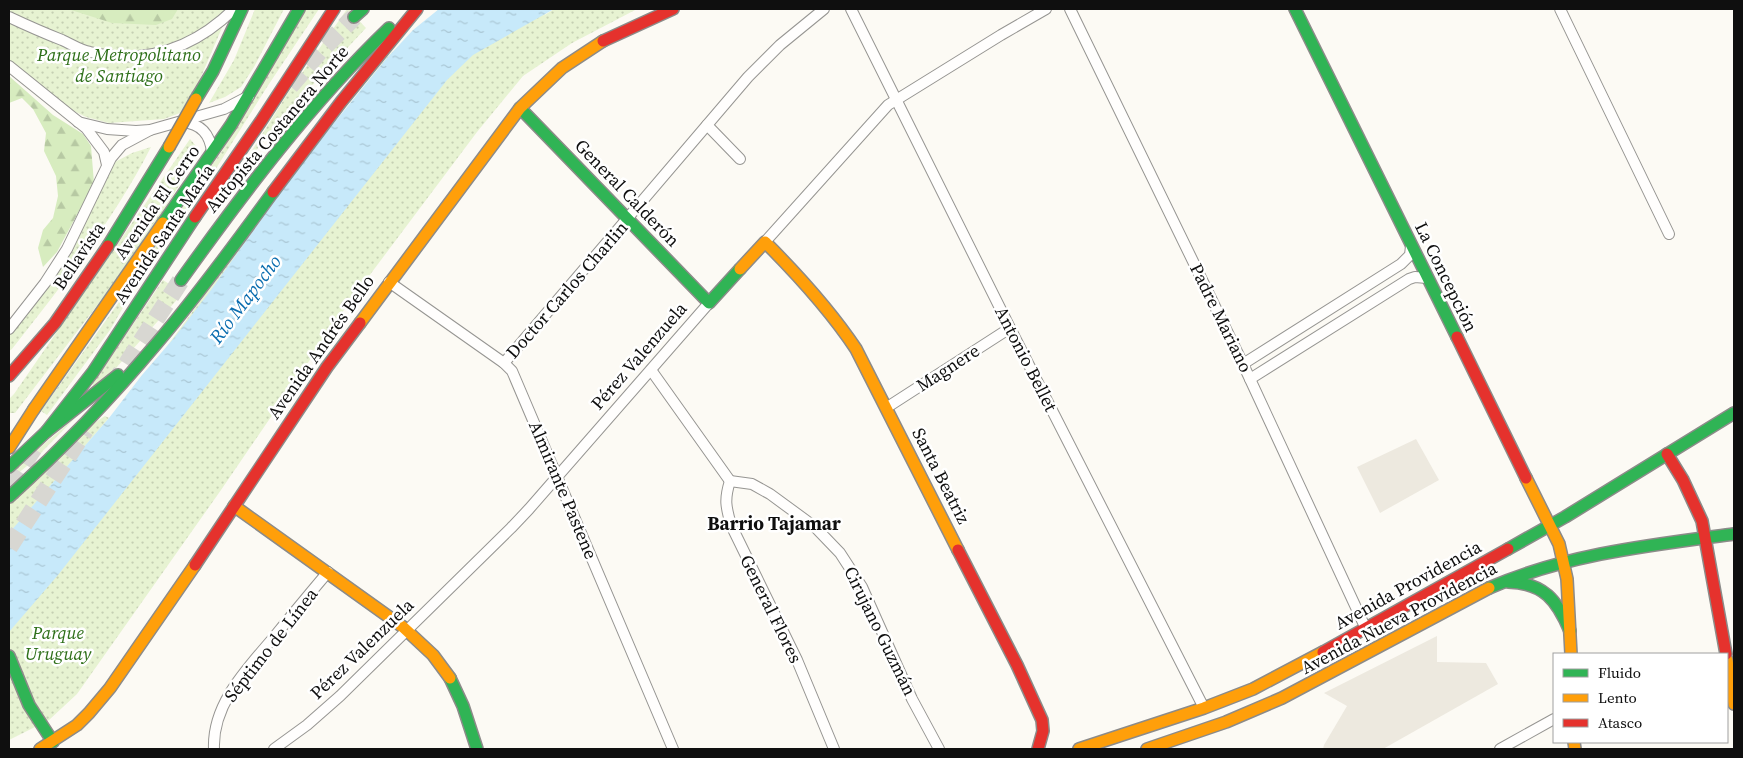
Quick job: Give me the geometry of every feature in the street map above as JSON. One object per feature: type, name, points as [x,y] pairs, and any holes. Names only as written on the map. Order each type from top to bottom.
[{"type":"main road","name":"Bellavista","points":[[9,376],[34,349],[91,272],[169,147],[212,71],[242,9]]},
{"type":"main road","name":"Avenida El Cerro","points":[[9,448],[250,96],[298,9]]},
{"type":"main road","name":"Avenida Santa María","points":[[9,467],[46,432],[93,372],[334,9]]},
{"type":"main road","points":[[354,17],[363,9]]},
{"type":"main road","name":"Autopista Costanera Norte","points":[[181,280],[222,223],[316,104],[354,61],[410,9]]},
{"type":"main road","points":[[9,497],[85,424],[157,342],[216,269],[341,101],[417,9]]},
{"type":"main road","name":"Avenida Andrés Bello","points":[[40,749],[55,745],[90,713],[110,688],[171,601],[327,367],[520,108],[546,81],[578,56],[604,41],[673,9]]},
{"type":"main road","name":"La Concepción","points":[[1295,9],[1551,525],[1564,562],[1569,599],[1571,653]]},
{"type":"main road","name":"General Calderón","points":[[520,108],[709,303]]},
{"type":"main road","name":"Pérez Valenzuela","points":[[709,303],[765,242]]},
{"type":"main road","name":"Santa Beatriz","points":[[765,242],[809,288],[849,338],[1017,665],[1038,710],[1042,720],[1043,731],[1038,749]]},
{"type":"main road","points":[[34,409],[37,422],[46,432],[157,342]]},
{"type":"main road","name":"Avenida Providencia","points":[[1079,749],[1204,708],[1267,682],[1366,629],[1551,525],[1734,413]]},
{"type":"main road","points":[[1668,454],[1696,508],[1705,538],[1726,653]]},
{"type":"main road","points":[[234,506],[408,630],[431,653],[453,683],[463,703],[477,749]]},
{"type":"main road","name":"Avenida Nueva Providencia","points":[[1147,749],[1227,723],[1261,709],[1468,598],[1498,584],[1564,562],[1734,534]]},
{"type":"main road","points":[[1498,584],[1522,582],[1543,590],[1553,598],[1560,608],[1570,632]]},
{"type":"main road","points":[[9,658],[29,705],[55,745]]},
{"type":"main road","points":[[9,658],[9,668]]},
{"type":"main road","points":[[1728,662],[1734,704]]},
{"type":"street","points":[[9,17],[88,52],[124,58],[150,55],[175,48],[209,31],[234,9]]},
{"type":"street","name":"Doctor Carlos Charlin","points":[[504,363],[762,62],[812,13],[824,9]]},
{"type":"street","name":"Antonio Bellet","points":[[851,9],[1010,328],[1204,708]]},
{"type":"street","name":"Pérez Valenzuela","points":[[765,242],[881,112],[896,99],[1001,34],[1046,9]]},
{"type":"street","name":"Padre Mariano","points":[[1070,9],[1243,364],[1366,629]]},
{"type":"street","points":[[1560,9],[1669,234]]},
{"type":"street","points":[[9,66],[86,128],[104,152],[108,165]]},
{"type":"street","points":[[78,122],[122,130],[150,130],[224,109],[250,96]]},
{"type":"street","points":[[179,122],[197,125],[203,130],[211,142],[212,152]]},
{"type":"street","points":[[707,125],[740,159]]},
{"type":"street","name":"Bellavista","points":[[9,329],[45,283],[67,249],[111,158],[122,145],[150,130]]},
{"type":"street","points":[[1243,364],[1385,275],[1406,260],[1410,255],[1411,246]]},
{"type":"street","points":[[1385,275],[1396,277],[1394,288]]},
{"type":"street","points":[[1250,379],[1394,288],[1415,277],[1427,278]]},
{"type":"street","name":"Almirante Pastene","points":[[389,282],[504,363],[514,375],[673,749]]},
{"type":"street","name":"Pérez Valenzuela","points":[[274,749],[326,709],[523,516],[709,303]]},
{"type":"street","name":"Magnere","points":[[886,408],[1010,328]]},
{"type":"street","points":[[651,370],[730,481]]},
{"type":"street","name":"General Flores","points":[[730,481],[725,496],[726,509],[731,525],[796,660],[834,749]]},
{"type":"street","name":"Cirujano Guzmán","points":[[730,481],[752,484],[770,494],[815,526],[840,553],[862,587],[912,699],[940,749]]},
{"type":"street","name":"Séptimo de Línea","points":[[214,749],[214,736],[219,715],[236,683],[328,572]]},
{"type":"street","points":[[1500,749],[1553,720]]},
{"type":"green space","name":"Parque Metropolitano de Santiago","points":[[9,9],[230,9],[200,79],[180,113],[164,119],[109,123],[86,117],[51,100],[9,70]]},
{"type":"green space","points":[[68,9],[178,9],[172,19],[156,25],[112,23]]},
{"type":"green space","points":[[255,9],[284,9],[254,67],[241,87],[225,97],[209,103],[234,60]]},
{"type":"green space","points":[[305,9],[319,9],[267,87],[202,191],[132,292],[110,330],[47,415],[41,411],[142,270],[158,242],[222,151]]},
{"type":"green space","points":[[347,9],[352,9],[350,11],[366,28],[304,94],[241,168],[288,93]]},
{"type":"green space","name":"Parque Uruguay","points":[[439,9],[550,9],[543,16],[554,9],[637,9],[572,43],[523,76],[477,132],[348,304],[221,490],[77,694],[49,720],[9,740],[9,503],[85,429],[105,416],[109,418],[15,527],[91,450],[278,195],[388,56]]},
{"type":"green space","points":[[9,76],[53,115],[83,134],[91,146],[94,183],[57,252],[43,267],[38,248],[43,230],[53,218],[58,196],[56,176],[44,151],[46,133],[33,109],[22,98],[9,103]]},
{"type":"green space","points":[[190,139],[196,146],[197,157],[161,214],[105,295],[15,413],[9,413],[9,399]]},
{"type":"green space","points":[[151,147],[104,226],[31,325],[9,351],[9,335],[45,289],[74,247],[115,162],[132,153]]},
{"type":"green space","points":[[163,280],[183,293],[98,388],[92,385]]},
{"type":"green space","points":[[76,417],[34,460],[9,481],[9,476],[32,454]]},
{"type":"shaded area","points":[[1416,439],[1439,480],[1380,513],[1357,467]]},
{"type":"shaded area","points":[[1437,636],[1437,662],[1486,663],[1498,684],[1383,749],[1323,749],[1347,706],[1324,693]]},
{"type":"water","name":"Río Mapocho","points":[[439,9],[554,9],[473,55],[447,80],[58,575],[9,632],[9,533],[109,418],[142,375],[174,338],[211,290],[303,161],[387,58],[413,30]]},
{"type":"tunnel","points":[[290,86],[319,52],[354,17]]},
{"type":"tunnel","points":[[112,387],[181,280]]},
{"type":"tunnel","points":[[9,547],[85,430]]},
{"type":"tunnel","points":[[9,486],[35,446]]},
{"type":"traffic: fast","points":[[196,99],[213,71],[242,9]]},
{"type":"traffic: fast","points":[[163,223],[231,125],[299,9]]},
{"type":"traffic: fast","points":[[354,17],[363,9]]},
{"type":"traffic: fast","points":[[1295,9],[1457,337]]},
{"type":"traffic: fast","points":[[181,280],[279,149],[332,87],[389,28]]},
{"type":"traffic: fast","points":[[520,108],[709,303],[740,269]]},
{"type":"traffic: fast","points":[[108,246],[169,147]]},
{"type":"traffic: fast","points":[[9,497],[67,442],[140,363],[202,288],[273,192]]},
{"type":"traffic: fast","points":[[9,467],[46,432],[93,372],[195,217]]},
{"type":"traffic: fast","points":[[46,432],[118,375]]},
{"type":"traffic: fast","points":[[1508,549],[1565,517],[1734,413]]},
{"type":"traffic: fast","points":[[1489,588],[1549,567],[1610,552],[1734,534]]},
{"type":"traffic: fast","points":[[1508,582],[1531,586],[1548,595],[1560,610],[1570,631]]},
{"type":"traffic: fast","points":[[9,656],[29,705],[53,742]]},
{"type":"traffic: fast","points":[[450,678],[463,706],[477,749]]},
{"type":"traffic: slow","points":[[360,323],[520,108],[562,68],[603,41]]},
{"type":"traffic: slow","points":[[169,147],[196,99]]},
{"type":"traffic: slow","points":[[34,409],[163,223]]},
{"type":"traffic: slow","points":[[740,269],[765,242],[835,320],[856,349],[958,550]]},
{"type":"traffic: slow","points":[[9,448],[34,409]]},
{"type":"traffic: slow","points":[[1526,478],[1559,544],[1567,579],[1571,653]]},
{"type":"traffic: slow","points":[[234,506],[403,627],[433,655],[450,678]]},
{"type":"traffic: slow","points":[[40,749],[77,725],[89,713],[110,688],[195,565]]},
{"type":"traffic: slow","points":[[1147,749],[1226,722],[1282,698],[1489,588]]},
{"type":"traffic: slow","points":[[1079,749],[1204,708],[1253,689],[1323,652]]},
{"type":"traffic: slow","points":[[1728,666],[1734,704]]},
{"type":"traffic: slow","points":[[1574,743],[1575,749]]},
{"type":"traffic: jam","points":[[195,217],[261,121],[334,9]]},
{"type":"traffic: jam","points":[[273,192],[341,102],[417,9]]},
{"type":"traffic: jam","points":[[603,41],[673,9]]},
{"type":"traffic: jam","points":[[9,376],[55,323],[108,246]]},
{"type":"traffic: jam","points":[[195,565],[327,367],[360,323]]},
{"type":"traffic: jam","points":[[1457,337],[1526,478]]},
{"type":"traffic: jam","points":[[1667,454],[1683,480],[1702,521],[1726,653]]},
{"type":"traffic: jam","points":[[1323,652],[1508,549]]},
{"type":"traffic: jam","points":[[958,550],[1017,665],[1042,720],[1043,731],[1038,749]]},
{"type":"district","name":"Barrio Tajamar","points":[[774,523]]}]
